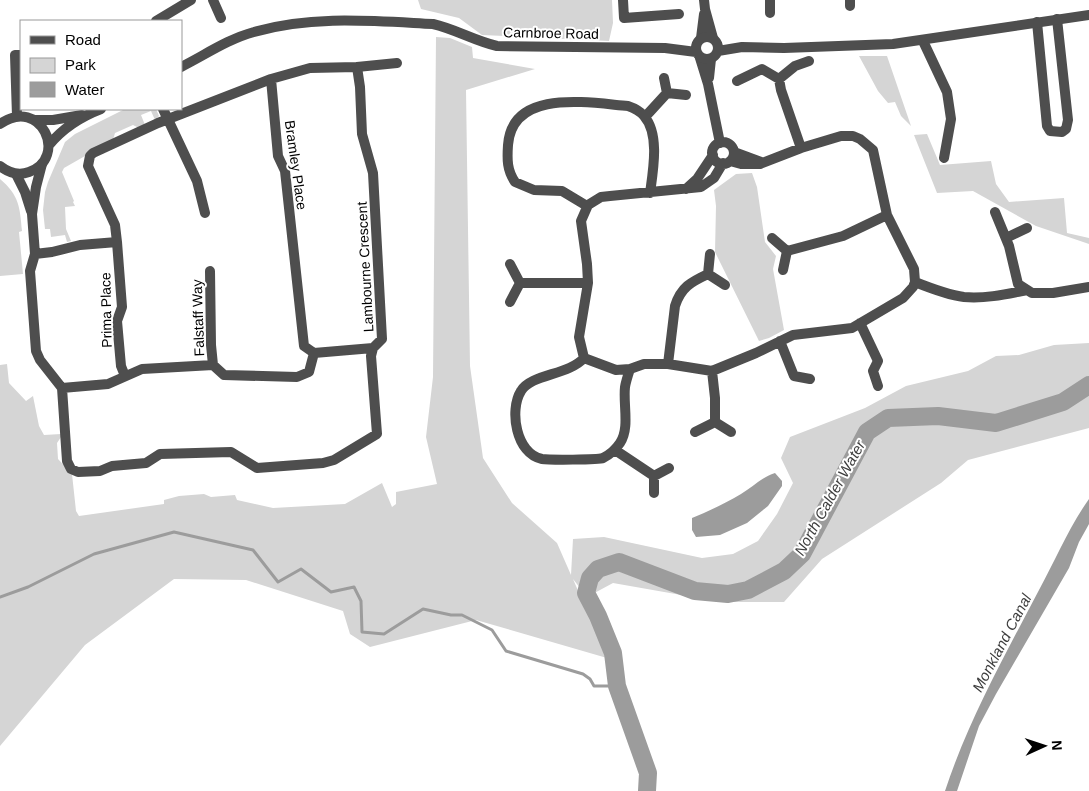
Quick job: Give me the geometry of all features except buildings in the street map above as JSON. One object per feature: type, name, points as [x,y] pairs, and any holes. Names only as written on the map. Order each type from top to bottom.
[{"type":"street","points":[[158,20],[191,0]]},
{"type":"street","points":[[213,0],[221,18]]},
{"type":"street","points":[[623,0],[624,18],[679,14]]},
{"type":"street","points":[[770,0],[770,13]]},
{"type":"street","points":[[701,50],[716,55],[716,43],[705,5]]},
{"type":"street","points":[[705,5],[701,50],[720,143]]},
{"type":"street","points":[[716,43],[742,47],[784,48],[883,45],[923,41],[1089,15]]},
{"type":"street","points":[[1037,22],[1047,126],[1050,131],[1062,132],[1066,129],[1068,120],[1057,19]]},
{"type":"street","name":"Carnbroe Road","points":[[182,66],[230,41],[252,32],[282,25],[314,21],[433,24],[447,27],[482,42],[497,46],[701,50],[708,36],[716,43]]},
{"type":"street","points":[[923,41],[947,92],[951,119],[944,158]]},
{"type":"street","points":[[17,116],[18,55]]},
{"type":"street","points":[[779,79],[795,66],[809,61]]},
{"type":"street","points":[[34,254],[80,245],[117,242],[115,225],[88,166],[90,156],[93,153],[168,119],[271,79],[310,68],[357,67],[398,63]]},
{"type":"street","name":"Lambourne Crescent","points":[[62,388],[67,461],[74,471],[100,471],[112,466],[146,462],[160,454],[231,452],[257,468],[322,463],[334,460],[377,434],[371,356],[373,348],[382,339],[373,172],[362,134],[357,67]]},
{"type":"street","points":[[737,81],[762,69],[779,79],[801,148]]},
{"type":"street","points":[[664,78],[668,93]]},
{"type":"street","name":"Bramley Place","points":[[271,79],[278,156],[285,172],[304,346],[314,353]]},
{"type":"street","points":[[668,93],[686,95]]},
{"type":"street","points":[[645,117],[668,93]]},
{"type":"street","points":[[587,206],[562,191],[534,190],[515,182],[507,166],[509,134],[522,115],[537,106],[566,102],[628,106],[637,110],[645,117],[653,135],[654,148],[650,193]]},
{"type":"street","points":[[0,124],[17,116],[35,120],[53,120],[85,115],[98,110]]},
{"type":"street","points":[[164,110],[197,181],[205,212]]},
{"type":"street","points":[[49,145],[59,133],[85,115]]},
{"type":"street","points":[[35,120],[47,135],[49,145],[36,187],[32,214],[34,254],[30,271],[36,351],[40,360],[62,388],[108,384],[142,369],[213,365],[224,375],[296,377],[309,372],[314,353],[373,348]]},
{"type":"street","points":[[584,358],[616,370],[630,369],[644,364],[668,364],[712,371],[793,335],[852,328],[903,298],[913,288],[915,282],[914,269],[887,215],[873,150],[867,143],[847,135],[801,148],[766,163],[729,159],[717,162],[713,155]]},
{"type":"street","points":[[584,358],[579,337],[588,283],[581,221],[587,206],[601,197],[685,190],[701,187],[714,178],[729,159],[729,144],[720,143],[715,146],[713,155],[697,179],[685,190]]},
{"type":"street","points":[[0,166],[16,174],[24,174],[42,164]]},
{"type":"street","points":[[16,174],[25,192],[32,214]]},
{"type":"street","points":[[995,212],[1010,246],[1018,284],[1032,293],[1053,293],[1089,287]]},
{"type":"street","points":[[787,251],[842,236],[887,215]]},
{"type":"street","points":[[1006,238],[1027,228]]},
{"type":"street","points":[[772,238],[787,251]]},
{"type":"street","name":"Prima Place","points":[[117,242],[122,307],[117,321],[121,366],[125,376]]},
{"type":"street","points":[[783,270],[787,251]]},
{"type":"street","points":[[708,274],[710,254]]},
{"type":"street","points":[[510,264],[520,283]]},
{"type":"street","name":"Falstaff Way","points":[[210,271],[213,365]]},
{"type":"street","points":[[708,274],[725,285]]},
{"type":"street","points":[[668,364],[675,306],[682,289],[696,279],[708,274]]},
{"type":"street","points":[[915,282],[964,297],[1006,295],[1027,290]]},
{"type":"street","points":[[520,283],[588,283]]},
{"type":"street","points":[[510,302],[520,283]]},
{"type":"street","points":[[860,323],[878,361],[873,371],[878,386]]},
{"type":"street","points":[[780,341],[794,376],[810,379]]},
{"type":"street","points":[[584,358],[577,365],[528,383],[521,390],[515,415],[520,439],[530,453],[541,459],[601,459],[615,450],[625,435],[625,386],[630,369]]},
{"type":"street","points":[[712,371],[715,422]]},
{"type":"street","points":[[695,432],[715,422]]},
{"type":"street","points":[[715,422],[731,432]]},
{"type":"street","points":[[615,450],[654,476]]},
{"type":"street","points":[[654,476],[669,468]]},
{"type":"street","points":[[654,476],[654,493]]},
{"type":"green space","points":[[418,0],[612,0],[613,23],[609,41],[482,35],[459,18],[421,9]]},
{"type":"green space","points":[[436,37],[450,38],[472,47],[473,58],[535,69],[466,90],[470,366],[483,458],[512,503],[557,543],[571,575],[573,539],[604,537],[702,558],[733,554],[758,541],[777,514],[793,483],[781,458],[790,437],[865,408],[906,386],[968,371],[996,356],[1019,355],[1054,345],[1089,343],[1089,428],[968,460],[941,483],[822,559],[784,602],[721,602],[613,583],[587,597],[573,579],[607,658],[476,620],[370,647],[350,634],[343,611],[246,580],[174,579],[85,645],[0,746],[0,365],[7,364],[9,383],[26,401],[33,396],[39,426],[44,435],[61,434],[57,443],[58,459],[72,474],[76,511],[79,516],[164,504],[164,500],[179,496],[204,494],[211,497],[235,495],[237,500],[273,508],[345,504],[382,483],[392,507],[396,504],[396,492],[437,484],[426,437],[433,377]]},
{"type":"green space","points":[[859,56],[887,56],[911,126],[901,116],[895,102],[888,103],[878,91]]},
{"type":"green space","points":[[123,110],[156,110],[159,116],[155,120],[151,111],[141,115],[145,125],[139,128],[133,125],[115,133],[113,140],[64,168],[62,172],[75,206],[65,207],[66,229],[71,241],[67,242],[65,235],[51,237],[50,229],[45,229],[43,210],[48,182],[65,142],[75,134]]},
{"type":"green space","points":[[927,134],[940,165],[991,161],[996,184],[1009,202],[1064,198],[1067,233],[1089,238],[1089,244],[1036,226],[973,191],[937,193],[914,135]]},
{"type":"green space","points":[[752,173],[757,187],[765,242],[776,256],[773,269],[784,330],[759,341],[715,252],[716,206],[714,190],[736,174]]},
{"type":"green space","points":[[0,179],[15,196],[19,208],[22,231],[19,232],[23,274],[0,276]]},
{"type":"water","points":[[775,473],[782,481],[782,486],[768,506],[747,523],[720,535],[696,537],[692,530],[692,518],[729,501]]},
{"type":"water","points":[[1089,499],[1089,524],[1079,542],[1069,568],[979,726],[957,791],[945,791],[954,765],[988,689],[1069,532]]},
{"type":"waterway","name":"North Calder Water","points":[[647,791],[648,773],[617,686],[613,653],[598,616],[586,593],[590,578],[598,569],[619,562],[695,591],[728,594],[748,590],[784,571],[802,554],[867,432],[888,418],[938,416],[996,423],[1063,402],[1089,385]]},
{"type":"waterway","points":[[0,597],[28,587],[94,554],[174,532],[253,550],[278,582],[301,569],[331,592],[354,587],[361,601],[362,632],[384,634],[423,609],[451,615],[462,615],[492,630],[506,651],[583,674],[590,679],[594,686],[617,686]]},
{"type":"water label","name":"Monkland Canal","points":[[1002,643]]}]
